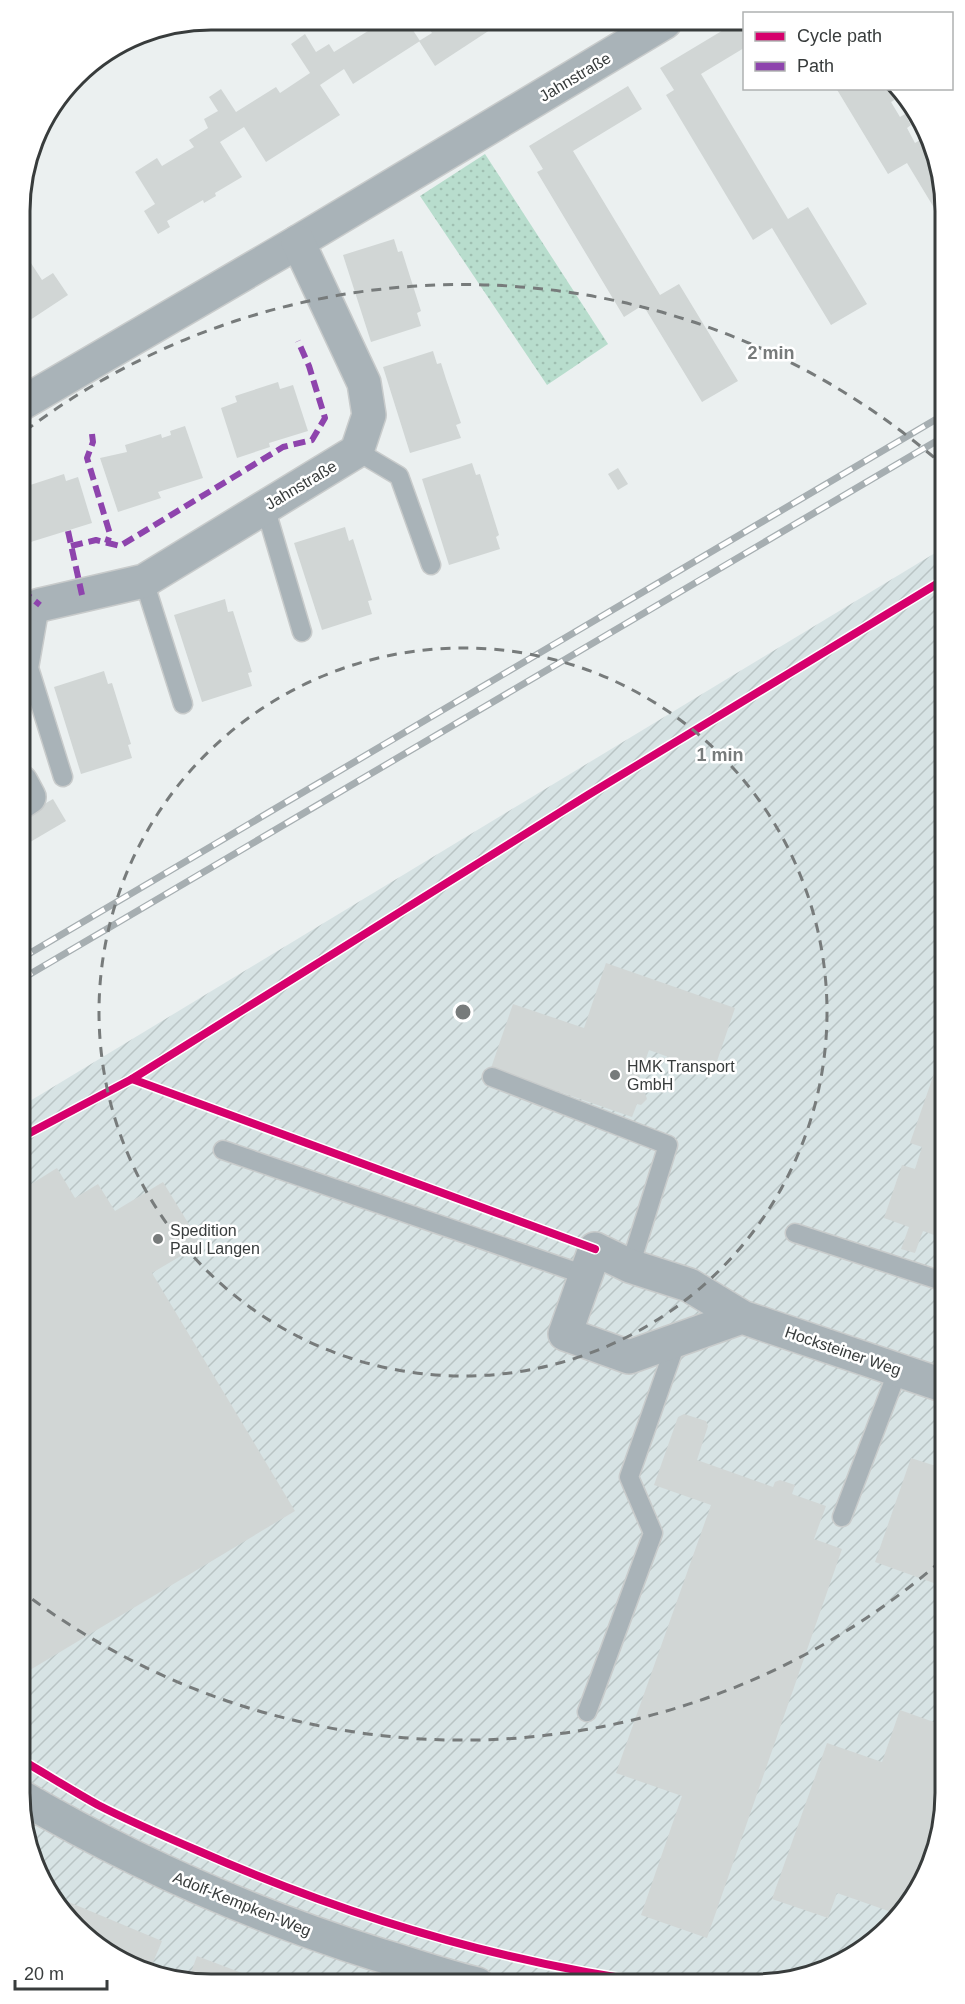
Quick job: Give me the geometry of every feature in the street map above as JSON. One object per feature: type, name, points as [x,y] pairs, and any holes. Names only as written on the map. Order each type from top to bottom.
[{"type":"main road","name":"Adolf-Kempken-Weg","points":[[30,1802],[77,1830],[244,1908],[350,1946],[444,1974]]},
{"type":"street","name":"Jahnstraße","points":[[30,399],[298,242],[652,30]]},
{"type":"street","points":[[298,242],[364,383],[369,415],[357,451]]},
{"type":"street","name":"Jahnstraße","points":[[40,605],[144,581],[357,451]]},
{"type":"street","name":"Hocksteiner Weg","points":[[742,1317],[629,1357],[565,1334],[594,1249],[630,1266],[689,1285],[742,1317],[935,1382]]},
{"type":"lane","points":[[357,451],[399,476],[431,565]]},
{"type":"lane","points":[[265,507],[302,632]]},
{"type":"lane","points":[[144,581],[183,704]]},
{"type":"lane","points":[[30,662],[40,605]]},
{"type":"lane","points":[[30,671],[63,777]]},
{"type":"lane","points":[[492,1077],[668,1145],[630,1266]]},
{"type":"lane","points":[[223,1150],[585,1275]]},
{"type":"lane","points":[[795,1233],[935,1279]]},
{"type":"lane","points":[[587,1712],[653,1533],[629,1477],[677,1340]]},
{"type":"lane","points":[[842,1517],[898,1370]]},
{"type":"shaded area","points":[[935,553],[935,1805],[932,1828],[916,1873],[898,1903],[882,1921],[864,1937],[834,1955],[789,1971],[754,1974],[211,1974],[164,1968],[142,1960],[120,1950],[83,1921],[67,1903],[49,1873],[33,1828],[30,1805],[30,1101]]},
{"type":"green space","points":[[485,154],[608,344],[547,385],[420,196]]},
{"type":"building","points":[[413,30],[420,41],[353,84],[344,69],[320,85],[340,115],[266,162],[244,127],[220,142],[242,177],[215,193],[216,196],[204,203],[203,200],[167,221],[170,227],[158,234],[144,211],[155,204],[135,172],[157,158],[162,166],[194,147],[189,140],[208,128],[204,119],[218,111],[209,97],[221,89],[236,112],[276,87],[280,93],[310,73],[291,44],[305,34],[316,52],[329,44],[334,52],[368,31]]},
{"type":"building","points":[[430,30],[490,30],[435,66],[419,41],[432,33]]},
{"type":"building","points":[[723,30],[743,30],[743,49],[701,74],[788,219],[808,207],[867,304],[831,325],[772,228],[753,240],[666,95],[674,90],[660,68]]},
{"type":"building","points":[[628,86],[642,109],[573,151],[660,295],[679,284],[738,381],[702,402],[643,305],[624,317],[537,172],[543,169],[529,146]]},
{"type":"building","points":[[837,90],[888,90],[890,92],[896,99],[891,102],[900,117],[905,114],[911,125],[907,128],[915,143],[920,140],[925,153],[932,176],[935,209],[907,163],[888,174]]},
{"type":"building","points":[[394,239],[398,252],[402,251],[421,311],[417,313],[421,326],[371,342],[343,255]]},
{"type":"building","points":[[30,262],[42,280],[53,273],[68,295],[30,320]]},
{"type":"building","points":[[433,351],[437,364],[441,363],[461,423],[456,425],[461,438],[410,453],[383,367]]},
{"type":"building","points":[[278,382],[280,389],[293,385],[308,431],[269,443],[270,447],[237,458],[221,408],[237,402],[235,396]]},
{"type":"building","points":[[185,426],[203,478],[158,492],[161,498],[118,512],[100,458],[127,452],[125,445],[161,434],[162,438],[171,435],[170,431]]},
{"type":"building","points":[[472,463],[476,475],[480,474],[499,535],[496,537],[500,549],[449,565],[422,479]]},
{"type":"building","points":[[618,468],[628,484],[618,490],[608,474]]},
{"type":"building","points":[[64,474],[66,481],[78,477],[92,523],[30,542],[30,485]]},
{"type":"building","points":[[345,527],[349,541],[353,539],[372,600],[368,601],[372,614],[322,630],[294,543]]},
{"type":"building","points":[[225,599],[228,612],[233,611],[252,672],[248,673],[252,686],[202,702],[174,615]]},
{"type":"building","points":[[104,671],[108,684],[112,683],[131,744],[128,745],[132,758],[81,774],[54,687]]},
{"type":"building","points":[[53,799],[66,821],[30,842],[30,812]]},
{"type":"building","points":[[606,963],[735,1008],[713,1073],[649,1050],[635,1089],[645,1093],[647,1099],[641,1105],[637,1104],[632,1117],[491,1068],[513,1004],[584,1028]]},
{"type":"building","points":[[935,1071],[935,1235],[923,1231],[915,1253],[901,1249],[909,1227],[884,1218],[902,1165],[915,1169],[922,1147],[910,1143]]},
{"type":"building","points":[[57,1168],[75,1198],[98,1184],[115,1211],[163,1182],[201,1244],[152,1273],[295,1511],[30,1670],[30,1185]]},
{"type":"building","points":[[684,1414],[706,1421],[708,1426],[697,1460],[773,1487],[775,1482],[780,1480],[795,1485],[792,1494],[826,1506],[814,1539],[842,1549],[707,1938],[641,1915],[682,1796],[616,1773],[711,1505],[654,1485],[678,1417]]},
{"type":"building","points":[[911,1458],[935,1466],[935,1583],[875,1562]]},
{"type":"building","points":[[900,1710],[935,1722],[935,1805],[932,1828],[916,1873],[898,1903],[890,1912],[837,1893],[828,1918],[772,1899],[827,1743],[882,1762]]},
{"type":"building","points":[[65,1901],[162,1941],[152,1964],[142,1960],[120,1950],[101,1937]]},
{"type":"building","points":[[197,1956],[245,1974],[211,1974],[191,1972]]},
{"type":"railway","points":[[30,953],[935,420]]},
{"type":"railway","points":[[30,974],[935,442]]},
{"type":"marked path","points":[[71,546],[96,540],[120,546],[283,447],[312,440],[325,418],[309,366],[298,341]]},
{"type":"marked path","points":[[92,434],[93,442],[87,458],[110,534],[107,543]]},
{"type":"marked path","points":[[68,531],[82,595]]},
{"type":"marked path","points":[[30,597],[40,605]]},
{"type":"cycle path","points":[[132,1079],[588,795],[935,585]]},
{"type":"cycle path","points":[[30,1133],[132,1079],[595,1249]]},
{"type":"cycle path","points":[[30,1765],[123,1817],[175,1841],[312,1897],[426,1934],[485,1950],[597,1974]]},
{"type":"place","name":"HMK Transport GmbH","points":[[615,1075]]},
{"type":"place","name":"Spedition Paul Langen","points":[[158,1239]]}]
